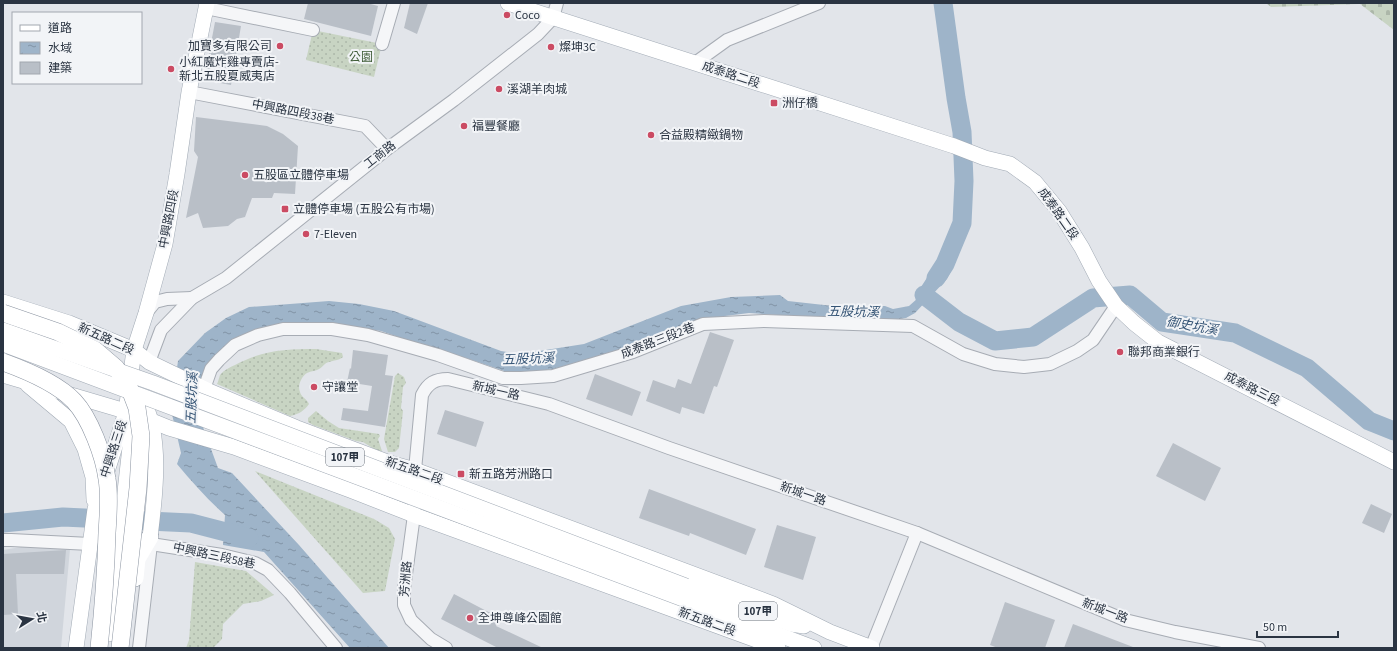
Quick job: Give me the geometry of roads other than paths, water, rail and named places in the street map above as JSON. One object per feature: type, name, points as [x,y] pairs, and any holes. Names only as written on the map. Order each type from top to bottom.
[{"type":"highway","points":[[3,314],[58,332],[95,350],[116,368],[129,387],[137,408],[141,436],[138,488],[120,648]]},
{"type":"highway","points":[[3,362],[16,366],[56,387],[74,401],[86,419],[98,444],[108,479],[105,593],[99,648]]},
{"type":"highway","points":[[127,648],[137,559],[150,537]]},
{"type":"main road","name":"成泰路二段","points":[[508,3],[954,146],[979,156],[1010,164],[1035,182],[1059,211],[1082,248],[1099,281],[1116,306]]},
{"type":"main road","name":"中興路四段","points":[[126,412],[134,350],[165,244],[189,92],[206,5]]},
{"type":"main road","name":"新五路二段","points":[[3,302],[70,323],[134,350],[149,362],[204,389],[307,432],[365,454],[416,470],[773,604],[830,632],[872,648]]},
{"type":"main road","name":"成泰路三段","points":[[1116,306],[1158,342],[1394,462]]},
{"type":"main road","name":"新五路二段","points":[[3,330],[153,383],[684,592],[814,648]]},
{"type":"main road","name":"新五路二段","points":[[3,344],[684,592],[791,624],[830,632]]},
{"type":"main road","points":[[126,412],[142,399],[149,362]]},
{"type":"main road","name":"新五路二段","points":[[3,375],[94,402],[152,422],[234,447],[414,515],[778,648]]},
{"type":"main road","points":[[24,382],[71,421],[85,449],[97,483],[95,509],[76,648]]},
{"type":"main road","points":[[142,399],[147,407],[152,422],[156,458],[150,537]]},
{"type":"main road","name":"中興路三段","points":[[97,483],[126,412]]},
{"type":"main road","name":"中興路三段","points":[[107,648],[130,447],[126,412]]},
{"type":"main road","points":[[294,470],[308,465],[315,449],[313,440],[307,432]]},
{"type":"main road","points":[[350,490],[330,469],[330,459],[337,452],[344,450],[365,454]]},
{"type":"street","points":[[382,44],[394,3]]},
{"type":"street","name":"工商路","points":[[149,362],[161,330],[192,298],[226,278],[387,149],[454,100],[538,34],[553,18],[558,3]]},
{"type":"street","points":[[695,63],[727,40],[818,3]]},
{"type":"street","points":[[206,5],[313,30]]},
{"type":"street","name":"中興路四段38巷","points":[[189,92],[365,126],[387,149]]},
{"type":"street","name":"工商路","points":[[146,312],[155,302],[167,299],[192,298]]},
{"type":"street","name":"成泰路三段2巷","points":[[204,389],[211,369],[235,345],[258,335],[283,329],[332,329],[368,335],[438,356],[503,378],[553,376],[633,352],[703,324],[764,321],[914,326],[963,354],[995,364],[1024,367],[1050,364],[1077,351],[1093,340],[1116,306]]},
{"type":"street","name":"新城一路","points":[[414,515],[422,395],[426,387],[433,380],[448,379],[549,404],[669,448],[917,533],[1125,620],[1176,632],[1259,648]]},
{"type":"street","name":"芳洲路","points":[[414,515],[404,589],[404,605],[411,620],[430,639],[446,648]]},
{"type":"street","points":[[872,648],[917,533]]},
{"type":"street","points":[[139,648],[150,537]]},
{"type":"street","name":"中興路三段58巷","points":[[150,537],[255,562],[268,570],[290,593],[336,648]]},
{"type":"street","points":[[3,540],[91,540]]},
{"type":"water","points":[[943,253],[956,261],[947,279],[915,313],[906,318],[886,321],[749,313],[725,316],[671,329],[614,352],[571,366],[540,371],[510,373],[381,331],[337,325],[226,346],[215,355],[205,370],[201,388],[200,419],[218,468],[232,473],[299,545],[389,648],[350,648],[264,552],[223,545],[225,515],[212,503],[177,464],[181,453],[171,410],[178,361],[205,333],[226,318],[249,307],[329,301],[359,304],[394,311],[501,351],[520,354],[584,344],[681,306],[731,297],[780,295],[788,301],[833,306],[885,306],[893,309],[909,306],[918,298],[921,287]]},
{"type":"waterway","name":"五股坑溪","points":[[936,278],[945,264],[962,223],[964,181],[962,132],[943,3]]},
{"type":"waterway","name":"御史坑溪","points":[[924,295],[959,322],[995,341],[1033,337],[1093,298],[1130,295],[1162,322],[1235,333],[1307,368],[1369,421],[1394,431]]},
{"type":"waterway","points":[[3,523],[63,517],[191,523],[249,538]]},
{"type":"place","name":"Coco","points":[[507,15]]},
{"type":"place","name":"加寶多有限公司","points":[[280,46]]},
{"type":"place","name":"燦坤3C","points":[[551,47]]},
{"type":"place","name":"小紅魔炸雞專賣店- 新北五股夏威夷店","points":[[171,69]]},
{"type":"place","name":"溪湖羊肉城","points":[[499,89]]},
{"type":"place","name":"洲仔橋","points":[[774,103]]},
{"type":"place","name":"福豐餐廳","points":[[464,126]]},
{"type":"place","name":"合益殿精緻鍋物","points":[[651,135]]},
{"type":"place","name":"五股區立體停車場","points":[[245,175]]},
{"type":"place","name":"立體停車場 (五股公有市場)","points":[[285,209]]},
{"type":"place","name":"7-Eleven","points":[[306,234]]},
{"type":"place","name":"聯邦商業銀行","points":[[1120,352]]},
{"type":"place","name":"守讓堂","points":[[314,387]]},
{"type":"place","name":"新五路芳洲路口","points":[[461,474]]},
{"type":"place","name":"全坤尊峰公園館","points":[[470,618]]},
{"type":"park label","name":"公園","points":[[361,57]]}]
